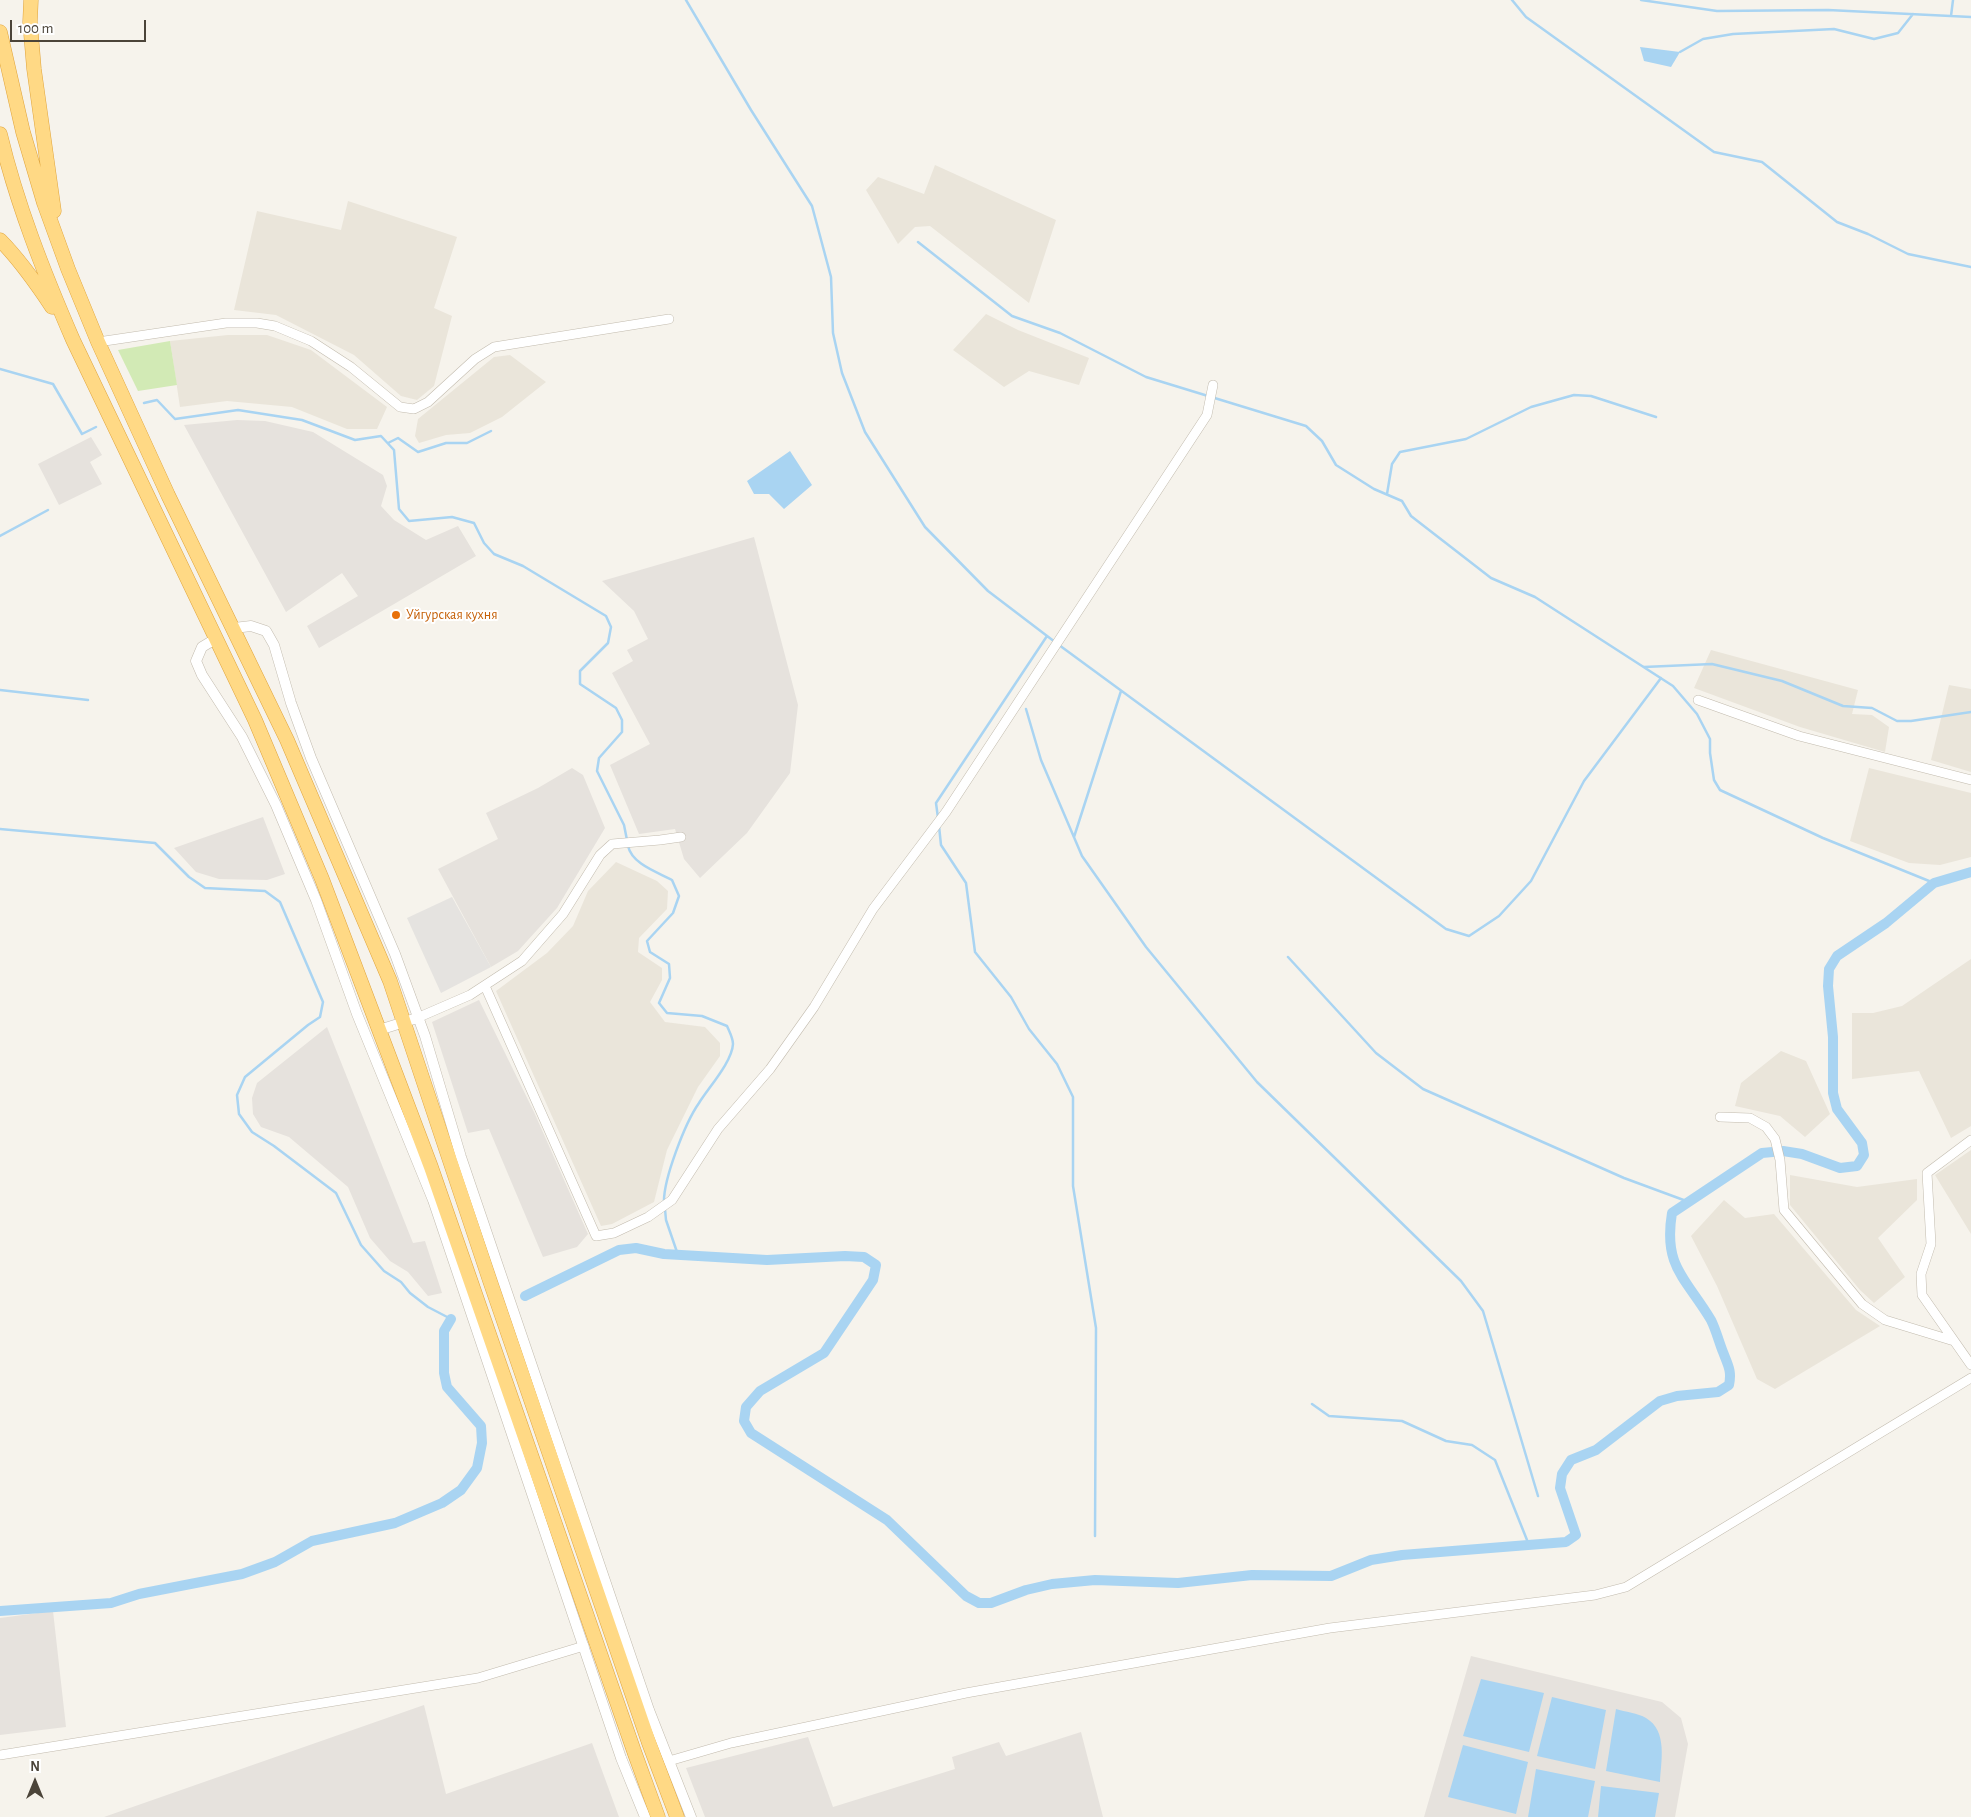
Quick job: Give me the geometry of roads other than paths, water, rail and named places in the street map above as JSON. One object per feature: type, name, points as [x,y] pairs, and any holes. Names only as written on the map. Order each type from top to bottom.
[{"type":"highway","points":[[31,0],[30,22],[34,69],[57,236]]},
{"type":"highway","points":[[0,32],[22,132],[44,203],[68,270],[98,342],[168,495],[287,740],[386,972],[646,1734],[677,1817]]},
{"type":"highway","points":[[0,134],[19,200],[46,278],[146,495],[217,638],[255,720],[322,879],[431,1167],[658,1817]]},
{"type":"highway","points":[[0,240],[35,281],[73,340]]},
{"type":"street","points":[[98,342],[226,323],[257,323],[275,326],[311,341],[351,367],[400,407],[414,409],[428,402],[475,359],[494,347],[669,319]]},
{"type":"street","points":[[486,986],[596,1236],[614,1233],[648,1217],[672,1200],[718,1129],[770,1069],[814,1006],[873,909],[946,812],[1207,415],[1213,385]]},
{"type":"street","points":[[234,628],[251,626],[266,632],[274,644],[291,703],[311,758],[395,954],[418,1018],[502,1278],[643,1691],[691,1817]]},
{"type":"street","points":[[217,638],[202,647],[196,661],[202,675],[242,737],[276,805],[316,900],[357,1014],[433,1200],[622,1758],[645,1817]]},
{"type":"street","points":[[1698,700],[1799,736],[1971,780]]},
{"type":"street","points":[[379,1030],[418,1018],[470,995],[522,961],[564,914],[600,855],[612,844],[660,840],[681,836]]},
{"type":"street","points":[[357,1014],[371,1008]]},
{"type":"street","points":[[1720,1117],[1750,1118],[1766,1127],[1775,1139],[1780,1160],[1784,1210],[1862,1304],[1885,1320],[1954,1341]]},
{"type":"street","points":[[1971,1140],[1927,1173],[1931,1244],[1921,1274],[1922,1295],[1971,1365]]},
{"type":"street","points":[[669,1761],[731,1743],[966,1693],[1330,1628],[1595,1595],[1626,1587],[1971,1378]]},
{"type":"street","points":[[0,1755],[478,1678],[584,1646]]},
{"type":"water","points":[[1640,47],[1680,52],[1671,67],[1644,61]]},
{"type":"water","points":[[790,451],[812,485],[784,509],[769,494],[754,494],[747,481]]},
{"type":"water","points":[[1481,1679],[1544,1693],[1529,1752],[1463,1736]]},
{"type":"water","points":[[1552,1697],[1606,1710],[1595,1769],[1537,1756]]},
{"type":"water","points":[[1616,1709],[1643,1716],[1658,1731],[1662,1747],[1660,1782],[1606,1771]]},
{"type":"water","points":[[1463,1745],[1528,1762],[1516,1814],[1448,1797]]},
{"type":"water","points":[[1536,1769],[1595,1781],[1588,1817],[1528,1817]]},
{"type":"water","points":[[1601,1786],[1659,1793],[1655,1817],[1598,1817]]},
{"type":"waterway","points":[[686,0],[751,110],[812,206],[831,277],[833,333],[842,373],[865,432],[925,527],[988,591],[1055,642]]},
{"type":"waterway","points":[[1512,0],[1526,17],[1714,152],[1762,162],[1837,222],[1868,234],[1908,254],[1971,267]]},
{"type":"waterway","points":[[1641,0],[1717,11],[1828,10],[1971,17]]},
{"type":"waterway","points":[[1951,16],[1953,0]]},
{"type":"waterway","points":[[1680,52],[1703,39],[1733,34],[1834,29],[1874,39],[1898,33],[1913,14]]},
{"type":"waterway","points":[[918,242],[1012,316],[1060,333],[1146,377],[1306,426],[1322,441],[1336,465],[1374,489],[1402,501],[1411,516],[1491,578],[1535,597],[1673,686],[1697,714],[1710,739],[1714,780],[1720,790],[1823,838],[1934,883]]},
{"type":"waterway","points":[[0,369],[53,384],[82,434],[96,427]]},
{"type":"waterway","points":[[1387,494],[1392,464],[1400,452],[1466,439],[1531,407],[1574,395],[1591,396],[1656,417]]},
{"type":"waterway","points":[[144,403],[157,400],[175,419],[238,410],[302,420],[355,440],[381,436],[394,450],[399,509],[409,521],[452,517],[474,523],[484,543],[494,554],[523,566],[606,616],[611,627],[608,643],[580,671],[580,684],[616,708],[622,720],[622,732],[599,758],[597,771],[624,825],[627,840]]},
{"type":"waterway","points":[[388,443],[398,438],[418,452],[446,443],[467,443],[491,431]]},
{"type":"waterway","points":[[0,536],[48,510]]},
{"type":"waterway","points":[[938,818],[936,803],[1047,636]]},
{"type":"waterway","points":[[1059,645],[1446,929],[1469,936],[1499,916],[1531,881],[1584,781],[1661,678]]},
{"type":"waterway","points":[[1644,667],[1712,664],[1782,681],[1843,706],[1872,708],[1897,721],[1911,721],[1971,712]]},
{"type":"waterway","points":[[0,690],[88,700]]},
{"type":"waterway","points":[[1074,837],[1121,691]]},
{"type":"waterway","points":[[1026,709],[1041,760],[1082,856],[1146,947],[1257,1082],[1461,1281],[1483,1311],[1538,1496]]},
{"type":"waterway","points":[[939,826],[941,845],[966,883],[975,952],[1011,997],[1029,1029],[1057,1064],[1073,1097],[1073,1186],[1096,1328],[1095,1536]]},
{"type":"waterway","points":[[0,829],[155,843],[189,877],[205,888],[265,891],[280,902],[323,1002],[320,1017],[245,1077],[237,1095],[239,1114],[252,1132],[274,1146],[336,1193],[361,1245],[384,1271],[401,1282],[410,1293],[428,1307],[451,1319]]},
{"type":"waterway","points":[[628,846],[634,858],[640,863],[672,880],[679,896],[673,913],[647,941],[650,952],[669,964],[670,978],[659,1003],[667,1013],[702,1016],[727,1026],[733,1042],[729,1059],[693,1112],[682,1137],[667,1180],[664,1203]]},
{"type":"waterway","points":[[525,1296],[619,1250],[636,1248],[664,1254],[767,1260],[845,1256],[864,1257],[876,1265],[873,1280],[824,1353],[760,1391],[746,1407],[744,1421],[751,1433],[887,1520],[966,1596],[979,1603],[991,1603],[1026,1590],[1052,1584],[1095,1580],[1178,1583],[1252,1575],[1331,1576],[1371,1560],[1402,1555],[1566,1542],[1576,1535],[1560,1488],[1562,1474],[1571,1460],[1596,1450],[1660,1401],[1677,1396],[1718,1392],[1729,1385],[1729,1368],[1713,1324],[1685,1282],[1674,1260],[1670,1231],[1672,1213],[1762,1153],[1783,1151],[1802,1154],[1840,1168],[1857,1166],[1864,1155],[1862,1143],[1837,1109],[1833,1093],[1833,1037],[1828,986],[1829,969],[1837,956],[1886,923],[1934,883],[1971,872]]},
{"type":"waterway","points":[[1288,957],[1376,1053],[1423,1089],[1624,1178],[1689,1202]]},
{"type":"waterway","points":[[665,1209],[666,1220],[678,1255]]},
{"type":"waterway","points":[[0,1611],[111,1603],[139,1594],[242,1574],[275,1562],[312,1541],[395,1523],[442,1503],[461,1490],[477,1468],[482,1443],[481,1426],[447,1387],[444,1373],[444,1331],[451,1319]]},
{"type":"waterway","points":[[1312,1404],[1329,1416],[1402,1421],[1446,1441],[1472,1445],[1495,1460],[1529,1545]]},
{"type":"place","name":"Уйгурская кухня","points":[[396,615]]}]
